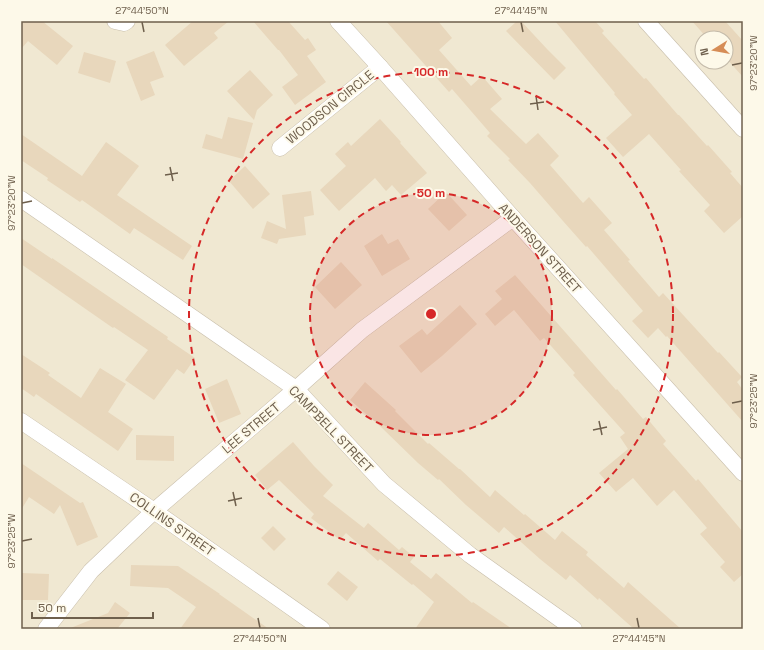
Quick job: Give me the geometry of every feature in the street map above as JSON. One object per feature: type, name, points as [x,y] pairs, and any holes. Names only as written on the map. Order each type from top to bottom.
[{"type":"street","points":[[115,21],[124,23],[127,21]]},
{"type":"street","name":"ANDERSON STREET","points":[[338,21],[743,473]]},
{"type":"street","points":[[646,21],[743,130]]},
{"type":"street","name":"WOODSON CIRCLE","points":[[280,148],[380,67]]},
{"type":"street","name":"CAMPBELL STREET","points":[[21,199],[296,389],[384,484],[470,555],[574,629]]},
{"type":"street","name":"LEE STREET","points":[[46,629],[92,571],[154,511],[362,330],[513,218]]},
{"type":"street","name":"COLLINS STREET","points":[[21,421],[154,511],[322,629]]},
{"type":"shaded area","points":[[21,21],[743,21],[743,629],[21,629]]},
{"type":"building","points":[[21,21],[42,21],[73,46],[57,65],[28,41],[21,49]]},
{"type":"building","points":[[193,21],[229,21],[214,33],[218,38],[184,66],[165,45]]},
{"type":"building","points":[[253,21],[288,21],[305,40],[308,38],[316,50],[307,56],[326,82],[295,105],[282,87],[298,75],[279,50]]},
{"type":"building","points":[[386,21],[438,21],[452,38],[439,50],[471,86],[482,76],[502,99],[490,109],[526,144],[538,133],[559,156],[550,165],[583,203],[589,197],[612,223],[604,230],[630,260],[628,261],[659,297],[663,293],[742,377],[737,382],[743,390],[743,422],[667,336],[666,337],[658,328],[648,338],[632,321],[643,311],[587,246],[586,247],[508,160],[510,159],[487,136],[490,133],[452,89],[449,92]]},
{"type":"building","points":[[517,21],[521,21],[566,68],[554,80],[506,31]]},
{"type":"building","points":[[555,21],[595,21],[604,31],[602,33],[644,79],[646,78],[678,115],[732,172],[730,173],[743,188],[743,216],[724,233],[704,211],[710,205],[679,171],[681,170],[649,134],[623,157],[606,138],[632,115]]},
{"type":"building","points":[[692,21],[725,21],[733,30],[700,30]]},
{"type":"building","points":[[734,31],[743,41],[743,77],[734,67]]},
{"type":"building","points":[[154,51],[164,77],[150,82],[155,95],[141,101],[126,62]]},
{"type":"building","points":[[84,52],[116,61],[110,83],[78,73]]},
{"type":"building","points":[[250,70],[273,95],[257,110],[254,120],[227,91]]},
{"type":"building","points":[[228,117],[253,123],[243,159],[202,148],[206,134],[222,139]]},
{"type":"building","points":[[380,119],[427,173],[401,195],[392,185],[386,191],[375,178],[339,211],[320,190],[346,166],[335,154],[348,142],[351,146]]},
{"type":"building","points":[[21,134],[82,176],[106,142],[139,166],[117,195],[192,246],[183,260],[134,228],[130,234],[82,200],[80,202],[47,180],[48,178],[21,160]]},
{"type":"building","points":[[245,166],[270,194],[253,209],[229,181]]},
{"type":"building","points":[[311,191],[314,215],[304,217],[306,235],[279,239],[277,244],[261,238],[267,221],[286,229],[282,195]]},
{"type":"building","points":[[446,192],[467,215],[449,231],[428,209]]},
{"type":"building","points":[[382,234],[388,244],[398,239],[410,259],[382,276],[364,246]]},
{"type":"building","points":[[21,238],[168,337],[167,339],[195,358],[184,374],[177,369],[154,400],[125,380],[148,350],[114,327],[113,328],[21,264]]},
{"type":"building","points":[[341,262],[362,285],[335,309],[315,287]]},
{"type":"building","points":[[515,275],[616,390],[617,389],[643,419],[646,417],[666,441],[663,444],[696,481],[698,479],[743,532],[743,574],[734,582],[720,567],[725,562],[700,534],[707,528],[674,490],[657,506],[633,478],[616,492],[599,473],[628,449],[620,437],[625,433],[573,375],[575,373],[544,338],[540,341],[514,310],[495,326],[485,314],[502,299],[495,291]]},
{"type":"building","points":[[460,305],[477,324],[421,373],[399,346],[422,329],[427,335]]},
{"type":"building","points":[[21,354],[50,373],[48,375],[81,398],[100,368],[126,384],[108,412],[133,429],[118,451],[36,394],[34,397],[21,388]]},
{"type":"building","points":[[227,379],[241,414],[219,423],[205,389]]},
{"type":"building","points":[[365,382],[396,410],[395,411],[428,444],[429,443],[460,469],[490,497],[495,490],[555,540],[562,531],[588,552],[586,555],[624,588],[628,582],[681,629],[634,629],[570,575],[566,580],[504,527],[499,533],[466,505],[439,479],[438,480],[418,463],[381,427],[350,400]]},
{"type":"building","points":[[136,435],[174,436],[174,461],[136,460]]},
{"type":"building","points":[[293,442],[333,485],[323,496],[364,528],[368,523],[399,550],[402,547],[414,557],[410,562],[431,579],[436,573],[472,603],[473,602],[512,629],[415,629],[434,602],[380,559],[378,561],[346,533],[340,540],[311,518],[314,514],[279,480],[267,490],[255,475]]},
{"type":"building","points":[[21,463],[80,503],[83,502],[98,537],[77,546],[60,505],[54,514],[29,497],[21,510]]},
{"type":"building","points":[[273,526],[286,539],[274,551],[261,538]]},
{"type":"building","points":[[131,565],[178,566],[269,629],[180,629],[196,607],[168,588],[130,586]]},
{"type":"building","points":[[338,571],[358,587],[347,601],[327,584]]},
{"type":"building","points":[[21,573],[49,574],[48,600],[21,600]]},
{"type":"building","points":[[115,602],[130,613],[117,629],[68,629],[108,613]]}]
